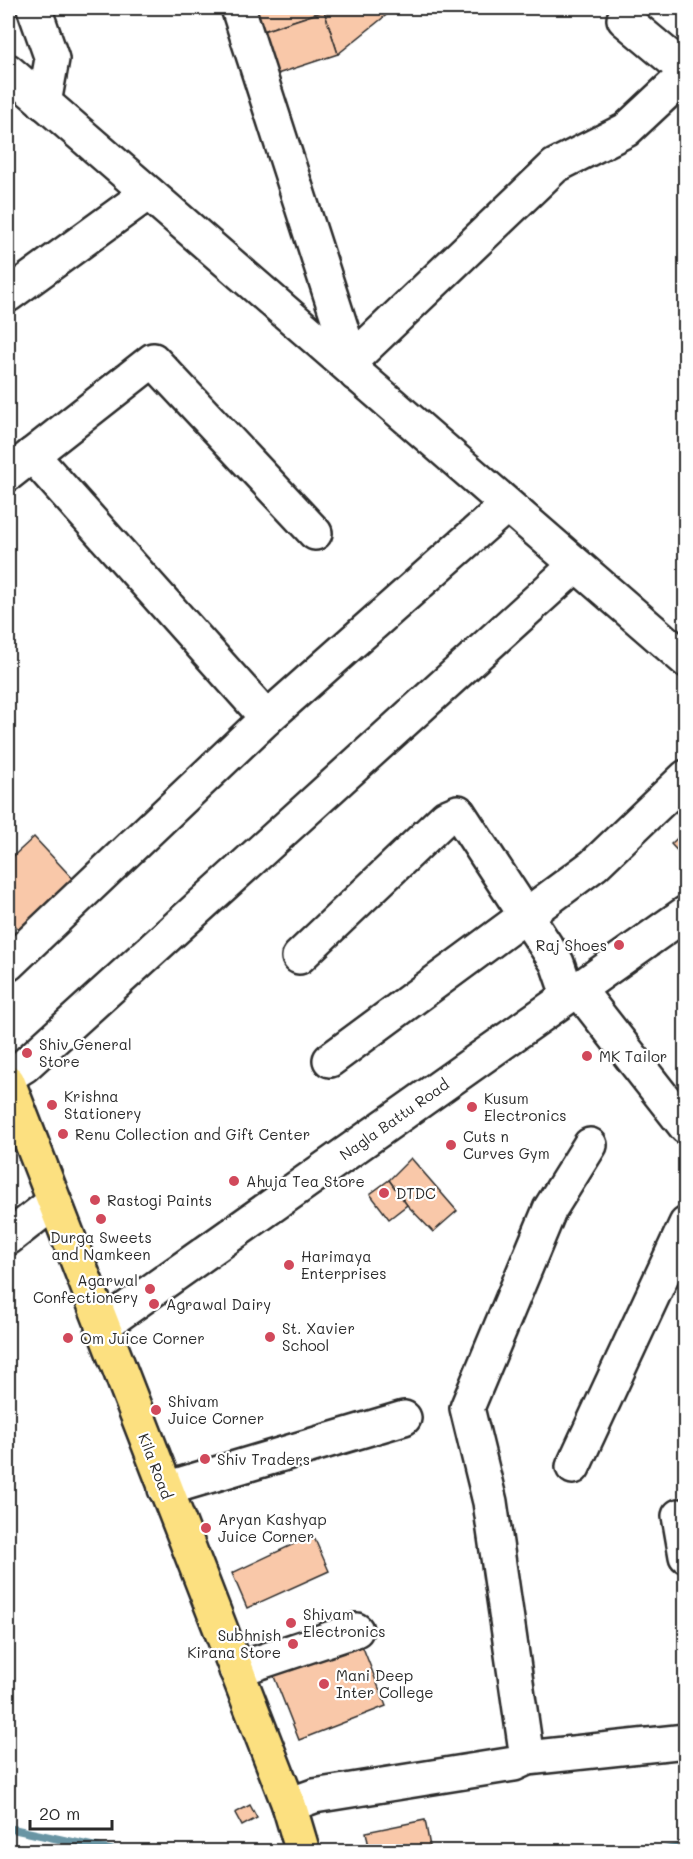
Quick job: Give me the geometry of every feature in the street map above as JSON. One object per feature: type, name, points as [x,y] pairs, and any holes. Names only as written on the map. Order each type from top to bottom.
[{"type":"main road","name":"Kila Road","points":[[8,1082],[289,1805],[303,1851]]},
{"type":"street","points":[[34,8],[52,59],[44,103]]},
{"type":"street","points":[[238,8],[354,367]]},
{"type":"street","points":[[354,367],[555,166],[626,130],[686,72],[624,19]]},
{"type":"street","points":[[8,71],[354,367],[507,505],[686,660]]},
{"type":"street","points":[[8,295],[148,193]]},
{"type":"street","points":[[267,718],[20,465],[153,360],[315,533]]},
{"type":"street","points":[[8,964],[267,718],[507,505]]},
{"type":"street","points":[[8,1076],[24,1066],[576,565]]},
{"type":"street","points":[[330,1060],[594,866],[686,777]]},
{"type":"street","points":[[299,957],[446,817],[458,812],[527,916],[573,992],[686,1127]]},
{"type":"street","name":"Nagla Battu Road","points":[[102,1326],[686,913]]},
{"type":"street","points":[[527,1758],[490,1502],[467,1408],[550,1209],[590,1145]]},
{"type":"street","points":[[8,1238],[54,1202]]},
{"type":"street","points":[[573,1467],[675,1270],[686,1224]]},
{"type":"street","points":[[165,1490],[404,1418]]},
{"type":"street","points":[[679,1516],[686,1556]]},
{"type":"street","points":[[236,1670],[356,1630]]},
{"type":"street","points":[[289,1805],[314,1796],[514,1764],[527,1758],[686,1742]]},
{"type":"building","points":[[249,8],[323,8],[324,11],[257,33]]},
{"type":"building","points":[[323,8],[395,8],[338,54]]},
{"type":"building","points":[[324,11],[338,54],[271,76],[257,33]]},
{"type":"building","points":[[8,715],[14,722],[8,728]]},
{"type":"building","points":[[686,830],[686,860],[671,844]]},
{"type":"building","points":[[34,837],[75,881],[20,931],[8,917],[8,861]]},
{"type":"building","points":[[411,1158],[457,1211],[433,1232],[407,1205],[389,1180]]},
{"type":"building","points":[[389,1180],[407,1205],[389,1219],[370,1194]]},
{"type":"building","points":[[313,1535],[329,1571],[247,1608],[232,1573]]},
{"type":"building","points":[[360,1640],[386,1706],[299,1740],[273,1674]]},
{"type":"building","points":[[250,1805],[257,1818],[242,1826],[235,1813]]},
{"type":"building","points":[[425,1820],[431,1852],[370,1852],[366,1832]]},
{"type":"waterway","points":[[8,1828],[119,1852]]},
{"type":"waterway","points":[[656,1852],[686,1846]]},
{"type":"place","name":"Raj Shoes","points":[[619,945]]},
{"type":"place","name":"Shiv General Store","points":[[27,1053]]},
{"type":"place","name":"MK Tailor","points":[[587,1056]]},
{"type":"place","name":"Krishna Stationery","points":[[52,1105]]},
{"type":"place","name":"Kusum Electronics","points":[[472,1107]]},
{"type":"place","name":"Renu Collection and Gift Center","points":[[63,1134]]},
{"type":"place","name":"Cuts n Curves Gym","points":[[451,1145]]},
{"type":"place","name":"Ahuja Tea Store","points":[[234,1181]]},
{"type":"place","name":"DTDC","points":[[384,1193]]},
{"type":"place","name":"Rastogi Paints","points":[[95,1200]]},
{"type":"place","name":"Durga Sweets and Namkeen","points":[[101,1219]]},
{"type":"place","name":"Harimaya Enterprises","points":[[289,1265]]},
{"type":"place","name":"Agarwal Confectionery","points":[[150,1289]]},
{"type":"place","name":"Agrawal Dairy","points":[[154,1304]]},
{"type":"place","name":"St. Xavier School","points":[[270,1337]]},
{"type":"place","name":"Om Juice Corner","points":[[68,1338]]},
{"type":"place","name":"Shivam Juice Corner","points":[[156,1410]]},
{"type":"place","name":"Shiv Traders","points":[[205,1459]]},
{"type":"place","name":"Aryan Kashyap Juice Corner","points":[[206,1528]]},
{"type":"place","name":"Shivam Electronics","points":[[291,1623]]},
{"type":"place","name":"Subhnish Kirana Store","points":[[293,1644]]},
{"type":"place","name":"Mani Deep Inter College","points":[[324,1684]]}]
